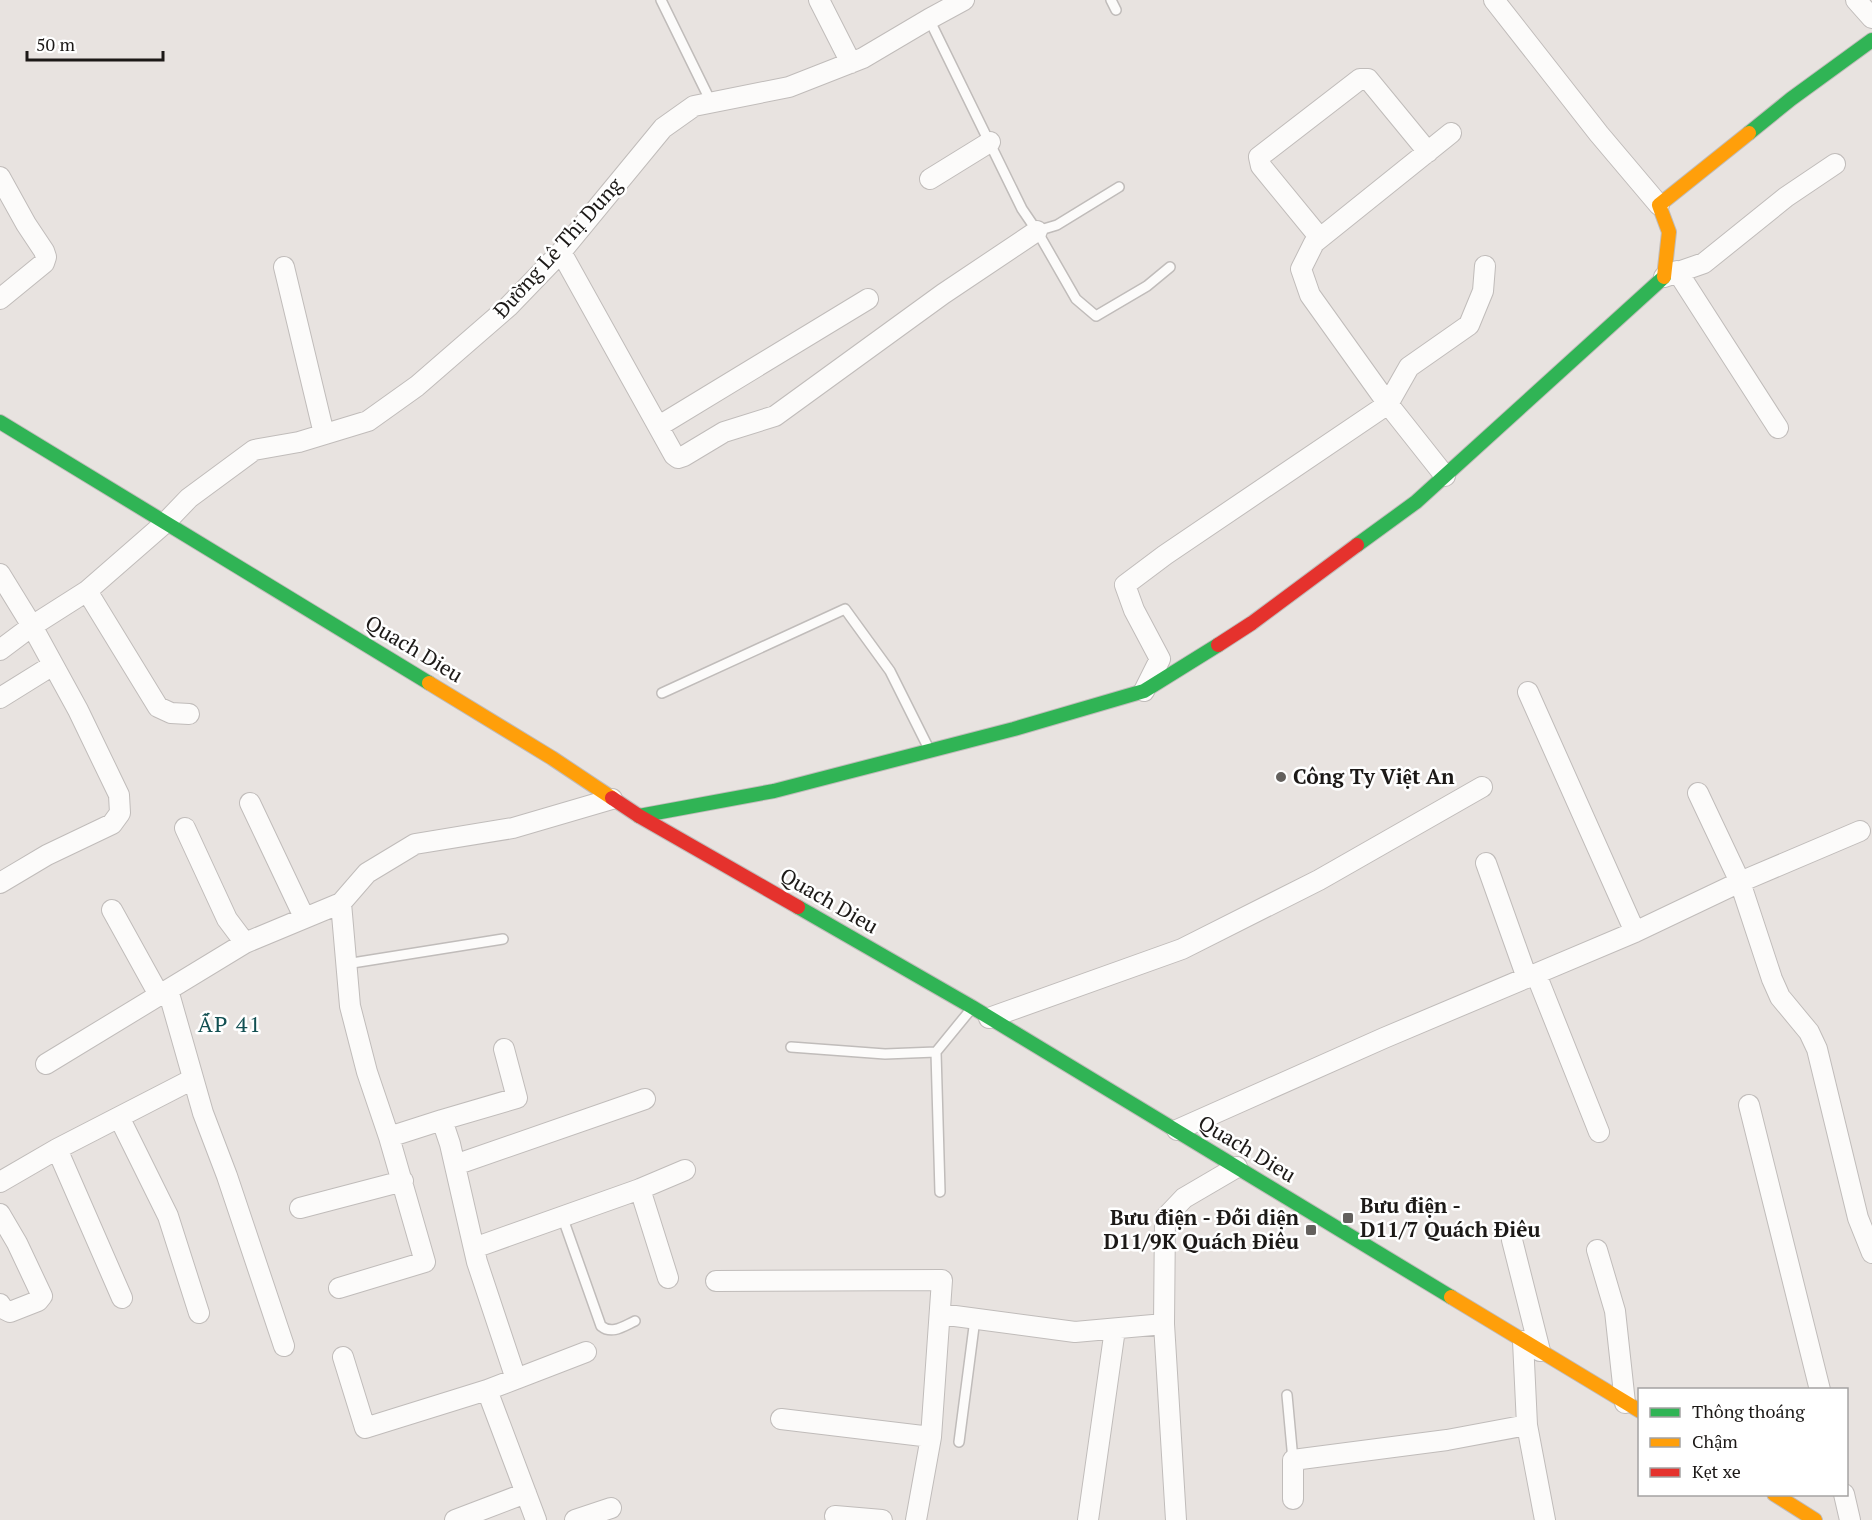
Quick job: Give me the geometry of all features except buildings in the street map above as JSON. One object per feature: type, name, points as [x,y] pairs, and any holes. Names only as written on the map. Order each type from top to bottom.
[{"type":"main road","points":[[639,816],[774,791],[1014,729],[1144,691],[1252,623],[1416,502],[1670,274],[1669,232],[1659,205],[1791,99],[1872,40]]},
{"type":"main road","name":"Quach Dieu","points":[[0,422],[552,758],[639,816],[981,1012],[1632,1407]]},
{"type":"main road","points":[[1777,1496],[1815,1520]]},
{"type":"street","points":[[819,0],[851,63]]},
{"type":"street","name":"Đường Lê Thị Dung","points":[[0,650],[32,626],[87,591],[165,523],[189,498],[254,450],[299,442],[368,421],[417,386],[508,307],[561,252],[663,128],[694,106],[789,87],[851,63],[964,0]]},
{"type":"street","points":[[1494,0],[1599,134],[1659,205]]},
{"type":"street","points":[[1856,0],[1872,18]]},
{"type":"street","points":[[1320,238],[1261,166],[1259,157],[1360,79],[1368,79],[1428,152]]},
{"type":"street","points":[[1445,476],[1388,404],[1310,295],[1301,269],[1314,243],[1451,133]]},
{"type":"street","points":[[930,179],[990,142]]},
{"type":"street","points":[[1778,428],[1670,274],[1704,263],[1786,197],[1835,164]]},
{"type":"street","points":[[0,177],[46,257],[44,263],[0,299]]},
{"type":"street","points":[[561,252],[674,455],[678,458],[724,432],[775,416],[943,294],[1037,231]]},
{"type":"street","points":[[1144,691],[1160,659],[1134,610],[1125,585],[1165,555],[1388,404],[1409,367],[1468,326],[1483,291],[1485,266]]},
{"type":"street","points":[[284,267],[324,434]]},
{"type":"street","points":[[659,426],[868,299]]},
{"type":"street","points":[[0,574],[32,626],[78,710],[119,795],[120,813],[112,824],[47,855],[0,883]]},
{"type":"street","points":[[87,591],[158,707],[171,713],[189,714]]},
{"type":"street","points":[[0,698],[53,665]]},
{"type":"street","points":[[1528,692],[1635,932]]},
{"type":"street","points":[[981,1012],[1182,949],[1319,880],[1482,787]]},
{"type":"street","points":[[1698,793],[1740,882],[1780,997],[1809,1032],[1817,1049],[1858,1218],[1872,1253]]},
{"type":"street","points":[[46,1064],[245,943],[340,903],[367,873],[415,844],[513,828],[612,799]]},
{"type":"street","points":[[250,803],[304,917]]},
{"type":"street","points":[[185,828],[227,919],[245,943]]},
{"type":"street","points":[[1177,1130],[1384,1038],[1635,932],[1740,882],[1860,831]]},
{"type":"street","points":[[1486,863],[1531,976],[1599,1132]]},
{"type":"street","points":[[339,1288],[425,1262],[350,1006],[340,903]]},
{"type":"street","points":[[112,910],[164,992],[202,1113],[284,1346]]},
{"type":"street","points":[[389,1137],[517,1098],[504,1049]]},
{"type":"street","points":[[0,1182],[57,1149],[193,1080]]},
{"type":"street","points":[[455,1165],[645,1099]]},
{"type":"street","points":[[1749,1105],[1820,1388]]},
{"type":"street","points":[[119,1117],[168,1216],[200,1313]]},
{"type":"street","points":[[442,1120],[474,1248],[516,1379]]},
{"type":"street","points":[[57,1149],[122,1299]]},
{"type":"street","points":[[1176,1520],[1164,1324],[1165,1218],[1184,1198],[1237,1167]]},
{"type":"street","points":[[474,1248],[640,1189],[685,1170]]},
{"type":"street","points":[[300,1208],[403,1181]]},
{"type":"street","points":[[640,1189],[668,1278]]},
{"type":"street","points":[[0,1214],[42,1296],[38,1301],[10,1312],[2,1308],[0,1304]]},
{"type":"street","points":[[1512,1240],[1532,1346],[1527,1425],[1545,1520]]},
{"type":"street","points":[[1597,1250],[1615,1311],[1632,1407]]},
{"type":"street","points":[[716,1281],[942,1280],[931,1437],[916,1520]]},
{"type":"street","points":[[940,1314],[1075,1332],[1164,1324]]},
{"type":"street","points":[[1088,1520],[1115,1329]]},
{"type":"street","points":[[343,1357],[365,1428],[486,1390],[586,1353]]},
{"type":"street","points":[[486,1390],[536,1520]]},
{"type":"street","points":[[781,1419],[931,1437]]},
{"type":"street","points":[[1293,1499],[1293,1460],[1447,1440],[1527,1425]]},
{"type":"street","points":[[455,1520],[526,1493]]},
{"type":"street","points":[[1844,1496],[1850,1520]]},
{"type":"street","points":[[575,1520],[611,1508]]},
{"type":"street","points":[[835,1515],[882,1520]]},
{"type":"lane","points":[[661,0],[711,102]]},
{"type":"lane","points":[[1111,0],[1116,10]]},
{"type":"lane","points":[[929,19],[1022,209],[1076,299],[1096,316],[1140,291],[1170,267]]},
{"type":"lane","points":[[1037,231],[1057,225],[1119,187]]},
{"type":"lane","points":[[662,693],[845,609],[890,671],[930,751]]},
{"type":"lane","points":[[346,964],[503,939]]},
{"type":"lane","points":[[791,1047],[885,1054],[936,1052],[981,1012]]},
{"type":"lane","points":[[936,1052],[940,1192]]},
{"type":"lane","points":[[562,1216],[602,1326],[612,1331],[634,1321]]},
{"type":"lane","points":[[959,1442],[975,1318]]},
{"type":"lane","points":[[1287,1395],[1293,1460]]},
{"type":"traffic: fast","points":[[1749,133],[1872,40]]},
{"type":"traffic: fast","points":[[1357,545],[1416,502],[1664,277]]},
{"type":"traffic: fast","points":[[0,422],[429,683]]},
{"type":"traffic: fast","points":[[639,816],[774,791],[1014,729],[1144,691],[1218,645]]},
{"type":"traffic: fast","points":[[798,907],[972,1007],[1451,1297]]},
{"type":"traffic: slow","points":[[1664,277],[1669,232],[1659,205],[1749,133]]},
{"type":"traffic: slow","points":[[429,683],[552,758],[612,798]]},
{"type":"traffic: slow","points":[[1451,1297],[1638,1410]]},
{"type":"traffic: slow","points":[[1777,1496],[1815,1520]]},
{"type":"traffic: jam","points":[[1218,645],[1252,623],[1357,545]]},
{"type":"traffic: jam","points":[[612,798],[639,816],[798,907]]},
{"type":"place","name":"Công Ty Việt An","points":[[1281,777]]},
{"type":"place","name":"Bưu điện - D11/7 Quách Điêu","points":[[1348,1218]]},
{"type":"place","name":"Bưu điện - Đối diện D11/9K Quách Điêu","points":[[1311,1230]]},
{"type":"district","name":"ẤP 41","points":[[230,1024]]}]
